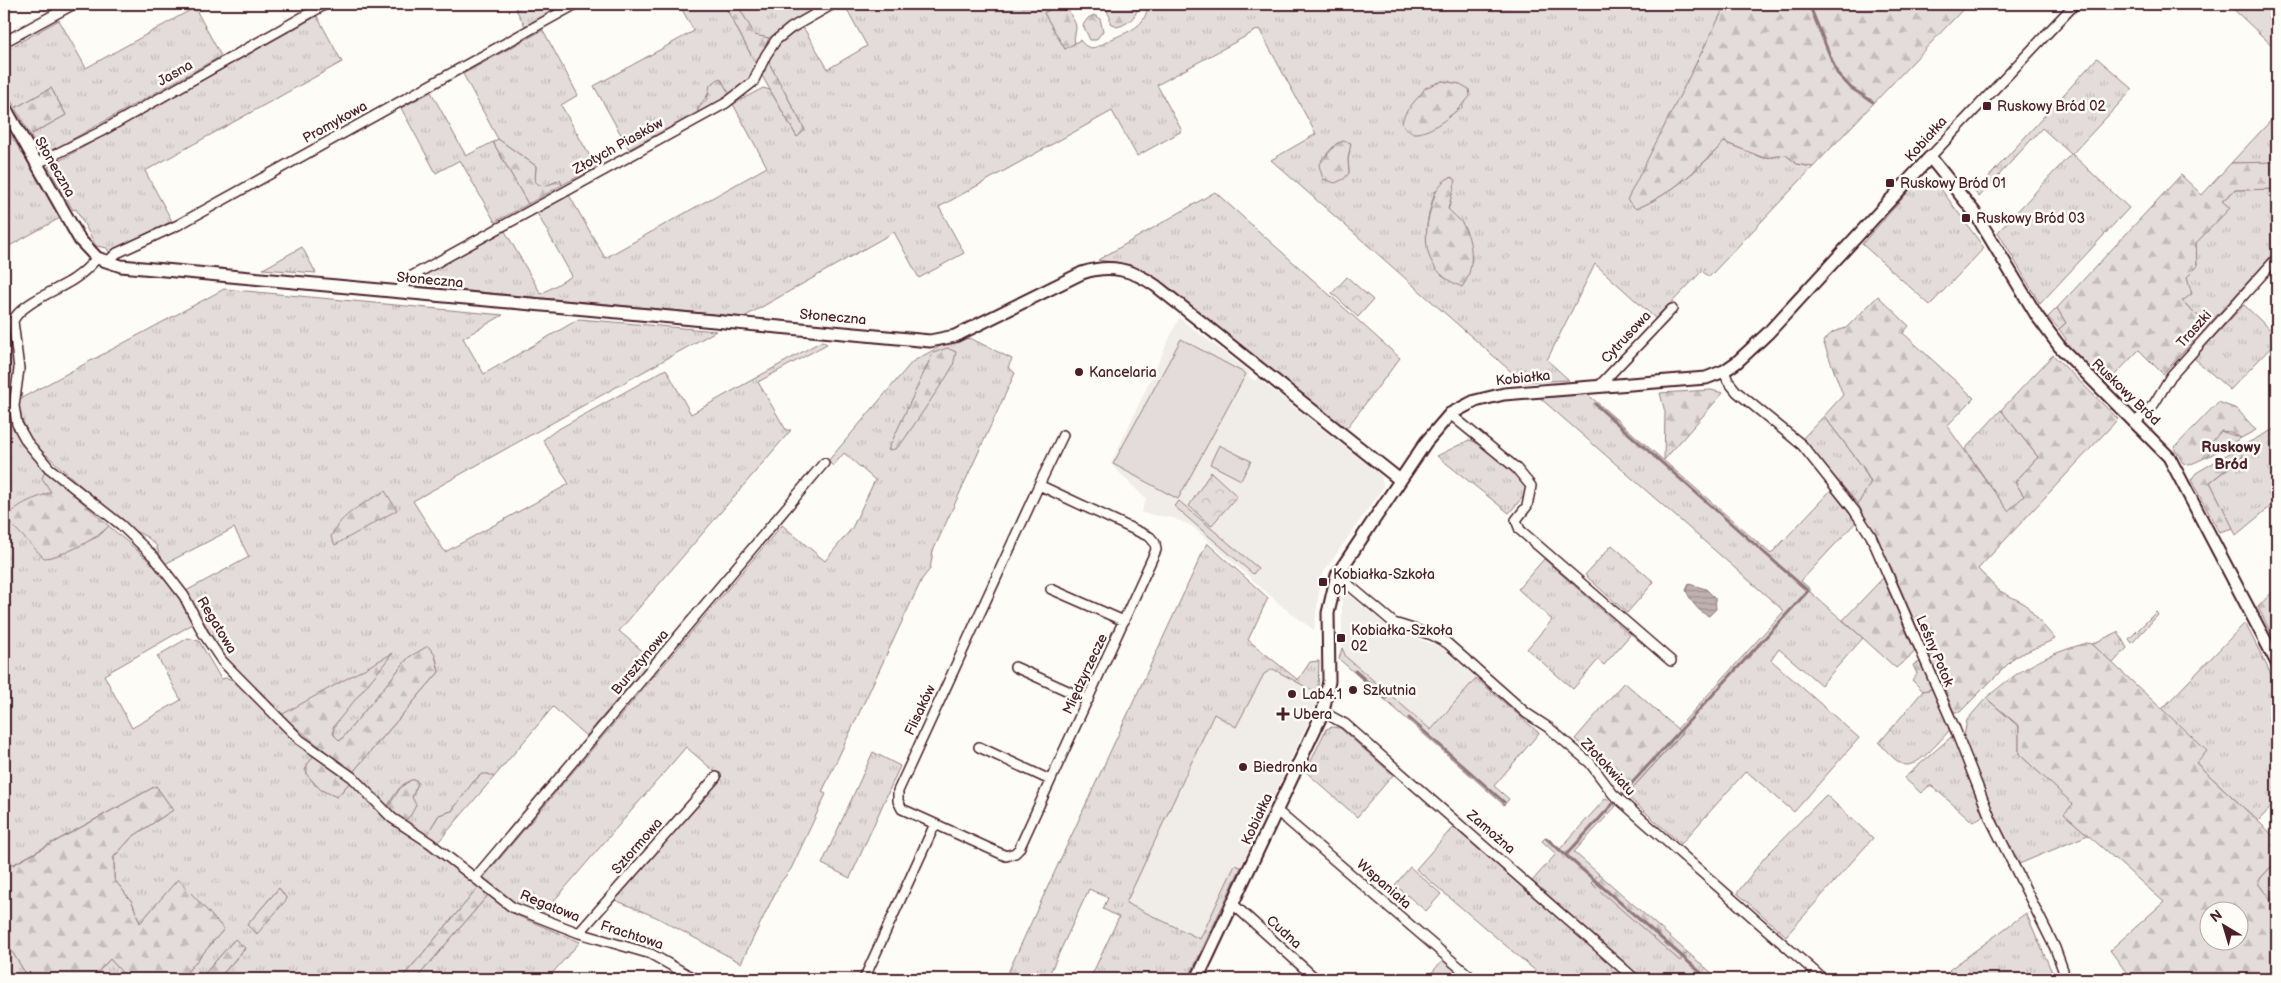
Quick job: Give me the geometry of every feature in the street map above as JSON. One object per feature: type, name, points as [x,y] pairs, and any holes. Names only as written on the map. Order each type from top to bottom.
[{"type":"street","points":[[4,42],[74,4]]},
{"type":"street","name":"Jasna","points":[[36,164],[100,132],[326,4]]},
{"type":"street","name":"Promykowa","points":[[102,260],[178,225],[576,4]]},
{"type":"street","name":"Złotych Piasków","points":[[397,292],[412,276],[429,266],[726,103],[753,82],[766,54],[776,40],[791,28],[833,4]]},
{"type":"street","name":"Kobiałka","points":[[1198,979],[1323,712],[1329,681],[1328,613],[1337,575],[1435,429],[1450,414],[1467,404],[1490,396],[1600,385],[1689,380],[1706,378],[1724,371],[1745,356],[1768,333],[1930,157],[2075,4]]},
{"type":"street","name":"Słoneczna","points":[[4,106],[80,240],[102,260],[132,268],[922,341],[940,341],[972,328],[1082,273],[1103,267],[1126,270],[1146,278],[1400,480]]},
{"type":"street","name":"Ruskowy Bród","points":[[1930,157],[1975,213],[2037,316],[2052,336],[2078,366],[2160,446],[2176,468],[2277,663]]},
{"type":"street","name":"Traszki","points":[[2136,422],[2154,404],[2171,376],[2277,258]]},
{"type":"street","name":"Regatowa","points":[[102,260],[73,280],[25,308],[13,321],[19,369],[14,406],[17,424],[27,442],[48,468],[121,526],[154,557],[184,596],[203,633],[222,661],[300,740],[352,778],[392,818],[430,842],[522,912],[583,934]]},
{"type":"street","name":"Cytrusowa","points":[[1600,385],[1672,308]]},
{"type":"street","name":"Leśny Potok","points":[[1724,371],[1737,392],[1802,445],[1854,510],[1871,536],[1955,729],[1991,820],[2055,948],[2063,970],[2064,979]]},
{"type":"street","points":[[1450,414],[1516,468],[1531,486],[1526,506],[1516,520],[1520,530],[1672,661]]},
{"type":"street","name":"Flisaków","points":[[935,824],[902,808],[898,801],[898,791],[1063,435]]},
{"type":"street","name":"Bursztynowa","points":[[475,878],[824,463]]},
{"type":"street","name":"Międzyrzecze","points":[[935,824],[1001,855],[1011,855],[1019,849],[1155,553],[1153,539],[1039,485]]},
{"type":"street","name":"Złotokwiatu","points":[[1337,575],[1394,623],[1432,635],[1452,648],[1526,713],[1549,728],[1590,763],[1621,802],[1823,979]]},
{"type":"street","points":[[1051,589],[1124,621]]},
{"type":"street","points":[[1015,668],[1088,700]]},
{"type":"street","name":"Zamożna","points":[[1323,712],[1345,724],[1635,979]]},
{"type":"street","points":[[979,747],[1050,780]]},
{"type":"street","name":"Sztormowa","points":[[583,934],[716,777]]},
{"type":"street","name":"Wspaniała","points":[[1277,811],[1473,979]]},
{"type":"street","points":[[864,979],[935,824]]},
{"type":"street","name":"Cudna","points":[[1233,904],[1316,979]]},
{"type":"street","name":"Frachtowa","points":[[583,934],[651,954],[695,979]]},
{"type":"shaded area","points":[[1179,318],[1250,372],[1248,376],[1255,381],[1257,378],[1381,475],[1383,487],[1321,576],[1314,630],[1283,607],[1192,526],[1173,518],[1141,513],[1146,499],[1111,464]]},
{"type":"shaded area","points":[[1689,584],[1706,589],[1715,598],[1716,609],[1709,616],[1701,612],[1692,602],[1686,590]]},
{"type":"shaded area","points":[[1346,592],[1392,630],[1441,647],[1476,678],[1431,730],[1346,657],[1342,648],[1342,594]]},
{"type":"shaded area","points":[[1273,669],[1317,693],[1314,709],[1241,867],[1235,866],[1201,939],[1126,903],[1214,714],[1236,727],[1264,674]]},
{"type":"green space","points":[[192,4],[202,4],[195,8],[221,56],[46,154],[40,152],[30,135],[66,115],[51,88],[15,108],[4,88],[4,51],[59,20],[86,68],[194,8]]},
{"type":"green space","points":[[513,4],[566,4],[525,26]]},
{"type":"green space","points":[[679,4],[724,4],[757,66],[749,82],[730,95],[720,78],[698,108],[698,113],[629,149],[594,86],[694,31]]},
{"type":"green space","points":[[724,4],[737,4],[755,35],[769,38],[757,66]]},
{"type":"green space","points":[[737,4],[822,4],[769,38],[755,36]]},
{"type":"green space","points":[[844,4],[1060,4],[1044,13],[1065,49],[1080,40],[1088,47],[1097,47],[1132,30],[1141,22],[1147,11],[1148,4],[1726,4],[1628,200],[1636,209],[1662,196],[1684,180],[1724,142],[1764,158],[1786,155],[1797,164],[1813,167],[1709,277],[1702,271],[1656,319],[1595,264],[1547,360],[1569,380],[1523,382],[1271,160],[1316,134],[1259,29],[1157,85],[1182,131],[1137,156],[1112,111],[939,207],[964,253],[919,278],[894,232],[744,317],[415,286],[417,279],[505,231],[541,294],[572,276],[537,213],[569,195],[605,258],[767,167],[733,104],[763,88],[770,90],[797,137],[805,130],[768,61],[774,49],[782,41],[803,27],[828,69],[867,46]],"holes":[[[1442,81],[1460,84],[1463,107],[1445,118],[1410,107]],[[1336,144],[1350,151],[1348,159],[1349,173],[1321,160]],[[1435,191],[1451,201],[1448,209],[1465,228],[1472,261],[1432,258],[1427,242],[1429,216]]]},
{"type":"green space","points":[[1060,4],[1067,4],[1076,27],[1075,43],[1065,49],[1044,13]]},
{"type":"green space","points":[[1076,4],[1094,4],[1081,9]]},
{"type":"green space","points":[[1094,4],[1135,4],[1138,8],[1130,20],[1117,27],[1110,23],[1110,17],[1105,7]]},
{"type":"green space","points":[[1726,4],[1968,4],[1813,167],[1797,164],[1786,155],[1764,158],[1724,142],[1684,180],[1662,196],[1636,209],[1627,200]]},
{"type":"green space","points":[[2228,4],[2277,4],[2277,50]]},
{"type":"green space","points":[[1094,15],[1100,19],[1103,31],[1096,40],[1090,40],[1083,25],[1088,18]]},
{"type":"green space","points":[[317,16],[342,62],[145,171],[172,221],[109,252],[107,248],[96,246],[76,209],[73,210],[48,167]]},
{"type":"green space","points":[[543,30],[578,95],[561,105],[596,167],[562,185],[560,180],[546,186],[539,185],[535,181],[536,166],[498,139],[463,74]]},
{"type":"green space","points":[[2097,58],[2133,89],[2072,154],[2129,208],[2040,304],[1998,232],[2071,154],[2042,128],[1979,197],[1975,192]]},
{"type":"green space","points":[[768,61],[805,130],[797,137],[761,74]]},
{"type":"green space","points":[[720,78],[730,95],[698,113],[698,109],[707,99],[710,85]]},
{"type":"green space","points":[[1442,81],[1460,84],[1469,89],[1470,96],[1453,114],[1437,125],[1422,132],[1413,133],[1409,131],[1402,124],[1405,114],[1425,88]]},
{"type":"green space","points":[[51,88],[66,115],[30,135],[15,108]]},
{"type":"green space","points":[[431,92],[466,156],[493,142],[528,204],[495,222],[460,160],[436,173],[401,108]]},
{"type":"green space","points":[[2277,114],[2277,163],[2231,163]]},
{"type":"green space","points":[[4,126],[32,167],[60,218],[4,249]]},
{"type":"green space","points":[[498,139],[536,166],[535,181],[539,185],[546,186],[560,180],[562,185],[528,204],[493,142]]},
{"type":"green space","points":[[1343,141],[1351,143],[1348,159],[1349,173],[1344,179],[1335,183],[1323,179],[1319,165],[1336,144]]},
{"type":"green space","points":[[2275,162],[2277,189],[2235,190],[2222,201],[2230,208],[2196,243],[2197,267],[2187,277],[2192,294],[2182,301],[2208,325],[2163,374],[2139,350],[2106,384],[2064,343],[2066,339],[2059,329],[2066,323],[2057,308],[2181,175],[2202,195],[2231,163]]},
{"type":"green space","points":[[1451,177],[1456,180],[1448,209],[1462,223],[1471,247],[1471,264],[1462,287],[1450,281],[1433,265],[1427,244],[1426,233],[1435,194],[1443,182]]},
{"type":"green space","points":[[1917,182],[1936,182],[1984,248],[1930,305],[1862,244]]},
{"type":"green space","points":[[2277,189],[2277,250],[2208,325],[2182,301],[2191,293],[2187,277],[2197,267],[2196,243],[2229,208],[2222,201],[2235,190]]},
{"type":"green space","points":[[1215,192],[1400,358],[1346,429],[1152,277],[1132,265],[1098,260]]},
{"type":"green space","points":[[302,247],[316,273],[263,269]]},
{"type":"green space","points":[[1347,277],[1373,300],[1358,317],[1332,293]]},
{"type":"green space","points":[[224,289],[503,315],[463,338],[484,374],[579,319],[716,331],[413,501],[445,552],[569,484],[543,440],[555,431],[666,369],[691,414],[822,341],[827,344],[758,382],[786,430],[791,430],[619,631],[652,659],[586,736],[553,707],[494,777],[488,774],[479,776],[452,811],[439,815],[426,836],[404,821],[411,815],[412,797],[418,783],[416,780],[411,780],[403,785],[387,807],[352,773],[439,672],[436,658],[409,657],[340,741],[335,736],[334,730],[340,718],[281,715],[239,674],[221,652],[186,591],[249,557],[234,528],[163,565],[156,545],[147,537],[127,527],[32,442],[18,410],[16,401]]},
{"type":"green space","points":[[1878,296],[1909,326],[1903,333],[1974,398],[1947,426],[2008,511],[2024,496],[2015,482],[2038,457],[2001,410],[2053,355],[2118,419],[1978,569],[1998,590],[2025,604],[2055,639],[2015,657],[1960,712],[1954,712],[1892,569],[1858,504],[1871,482],[1862,466],[1824,416],[1843,395],[1823,341],[1833,332],[1846,328]]},
{"type":"green space","points":[[2244,305],[2277,336],[2277,341],[2230,390],[2194,358]]},
{"type":"green space","points":[[2057,308],[2066,323],[2059,329],[2048,317]]},
{"type":"green space","points":[[4,328],[9,330],[15,370],[10,407],[17,432],[46,470],[46,483],[51,492],[17,509],[8,521],[22,532],[36,550],[60,554],[99,536],[109,526],[146,558],[169,582],[187,609],[193,624],[104,675],[132,728],[181,700],[157,656],[188,638],[199,641],[221,679],[227,678],[236,681],[283,729],[314,755],[305,770],[315,785],[337,797],[350,782],[383,814],[479,887],[401,979],[218,979],[245,949],[235,939],[200,979],[181,979],[224,929],[178,880],[140,923],[132,902],[114,879],[114,857],[132,837],[173,810],[156,786],[12,865],[4,849]],"holes":[[[279,888],[287,899],[247,925]]]},
{"type":"green space","points":[[964,338],[972,339],[1012,359],[1008,367],[1015,373],[933,551],[930,569],[922,579],[822,792],[826,794],[791,869],[780,883],[741,963],[656,917],[615,900],[722,778],[686,747],[541,916],[509,900],[495,890],[484,877],[782,525],[825,561],[852,528],[875,480],[844,453],[833,466],[828,461],[912,362],[946,343]],"holes":[[[933,353],[953,366],[909,429],[889,449]]]},
{"type":"green space","points":[[1181,339],[1246,374],[1178,499],[1113,464]]},
{"type":"green space","points":[[947,348],[956,352],[953,366],[901,444],[895,449],[888,450],[933,353]]},
{"type":"green space","points":[[1711,390],[1723,393],[1664,460],[1665,412],[1660,393]]},
{"type":"green space","points":[[1585,392],[1771,554],[1831,490],[1856,522],[1801,581],[1810,589],[1810,592],[1863,638],[1821,685],[1779,649],[1771,660],[1859,738],[1794,812],[1746,771],[1681,844],[1626,795],[1682,734],[1677,729],[1784,611],[1539,397]]},
{"type":"green space","points":[[2218,402],[2237,409],[2256,430],[2241,438],[2230,432],[2221,431],[2208,447],[2209,456],[2189,465],[2183,463],[2174,448]]},
{"type":"green space","points":[[2001,410],[2038,457],[2015,482],[2024,496],[2008,512],[1965,449]]},
{"type":"green space","points":[[1824,416],[1862,466],[1871,483],[1858,504],[1802,439]]},
{"type":"green space","points":[[2274,429],[2277,432],[2277,501],[2236,535],[2210,482],[2243,457],[2240,447]]},
{"type":"green space","points":[[2221,431],[2241,438],[2209,456],[2207,447]]},
{"type":"green space","points":[[1469,440],[1477,443],[1503,461],[1518,476],[1528,491],[1509,513],[1437,456]]},
{"type":"green space","points":[[1219,445],[1251,461],[1241,480],[1210,464]]},
{"type":"green space","points":[[2240,447],[2243,456],[2210,482],[2233,528],[2219,532],[2191,480],[2196,473]]},
{"type":"green space","points":[[46,470],[109,526],[79,546],[52,557],[44,558],[8,521],[10,515],[19,506],[51,492],[42,478]]},
{"type":"green space","points":[[1211,472],[1237,496],[1211,526],[1189,506]]},
{"type":"green space","points":[[385,491],[397,510],[335,545],[331,537],[340,522],[361,505]]},
{"type":"green space","points":[[1179,501],[1258,568],[1253,574],[1174,506]]},
{"type":"green space","points":[[1207,543],[1268,598],[1248,640],[1298,680],[1310,662],[1319,661],[1318,692],[1273,669],[1264,674],[1236,727],[1214,714],[1126,903],[1200,939],[1235,865],[1241,867],[1188,979],[1090,979],[1119,917],[1103,909],[1108,898],[1089,889],[1047,979],[1005,979]]},
{"type":"green space","points":[[1612,545],[1654,582],[1627,613],[1585,575]]},
{"type":"green space","points":[[1544,559],[1630,635],[1604,665],[1598,660],[1573,689],[1527,649],[1552,620],[1518,589]]},
{"type":"green space","points":[[1883,578],[1915,652],[1896,668],[1843,620]]},
{"type":"green space","points":[[2277,587],[2277,645],[2258,607]]},
{"type":"green space","points":[[2156,612],[2158,615],[2132,643],[2129,639]]},
{"type":"green space","points":[[2245,623],[2277,686],[2277,801],[2258,821],[2195,762],[2206,751],[2161,710]]},
{"type":"green space","points":[[2118,632],[2127,648],[2112,664],[2092,644]]},
{"type":"green space","points":[[2087,643],[2092,644],[2207,751],[2196,763],[2277,839],[2277,860],[2257,882],[2269,898],[2277,899],[2277,979],[2131,979],[2110,950],[2164,902],[2064,814],[2073,804],[2019,754],[2019,726],[1986,698],[2033,664]]},
{"type":"green space","points":[[428,646],[435,655],[439,672],[352,773],[281,715],[393,653],[333,727],[334,735],[340,741],[409,657]]},
{"type":"green space","points":[[1342,648],[1346,657],[1431,730],[1476,678],[1539,733],[1494,786],[1509,799],[1504,805],[1339,659]]},
{"type":"green space","points":[[1920,662],[1932,689],[1923,691],[1912,680],[1917,674],[1913,665]]},
{"type":"green space","points":[[1624,682],[1682,733],[1626,795],[1601,761],[1575,739]]},
{"type":"green space","points":[[1932,689],[1949,724],[1949,731],[1921,759],[1908,765],[1902,764],[1879,743],[1923,691]]},
{"type":"green space","points":[[1986,698],[2019,727],[2019,754],[2074,804],[2064,814],[2088,835],[2019,864],[1984,793],[1963,742],[1967,720]]},
{"type":"green space","points":[[1332,727],[1340,728],[1393,775],[1357,817],[1306,772],[1326,729]]},
{"type":"green space","points":[[1951,737],[1956,744],[1983,816],[1973,822],[1932,786],[1929,786],[1921,793],[1904,778]]},
{"type":"green space","points":[[873,752],[900,766],[850,878],[822,864]]},
{"type":"green space","points":[[314,755],[350,782],[337,797],[321,790],[307,775],[307,765]]},
{"type":"green space","points":[[482,774],[494,777],[440,840],[436,843],[426,836],[439,815],[452,811],[473,782]]},
{"type":"green space","points":[[411,780],[416,780],[418,783],[412,797],[416,805],[411,815],[404,821],[388,807],[401,787]]},
{"type":"green space","points":[[156,786],[173,810],[132,837],[114,857],[114,879],[132,902],[140,923],[178,879],[224,929],[181,979],[128,979],[110,959],[92,979],[34,979],[24,971],[4,939],[4,849],[13,865]]},
{"type":"green space","points":[[1826,795],[1873,838],[1786,936],[1737,893],[1765,857]]},
{"type":"green space","points":[[1606,798],[1616,806],[1574,852],[1599,874],[1592,883],[1680,961],[1687,952],[1719,979],[1639,979],[1626,968],[1627,964],[1532,881],[1556,854],[1542,841],[1546,837],[1560,849]]},
{"type":"green space","points":[[1453,827],[1629,979],[1545,979],[1416,869]]},
{"type":"green space","points":[[2277,860],[2277,899],[2269,898],[2257,882]]},
{"type":"green space","points":[[1410,867],[1441,894],[1426,911],[1395,885]]},
{"type":"green space","points":[[1599,874],[1687,952],[1680,961],[1591,883]]},
{"type":"green space","points":[[479,887],[489,894],[416,979],[401,979]]},
{"type":"green space","points":[[279,888],[287,899],[257,934],[247,925]]},
{"type":"green space","points":[[489,894],[518,916],[580,942],[547,979],[416,979]]},
{"type":"green space","points":[[2026,913],[2055,979],[1957,979],[1949,970]]},
{"type":"green space","points":[[4,939],[24,970],[34,979],[4,979]]},
{"type":"green space","points":[[235,939],[245,948],[218,979],[200,979]]},
{"type":"green space","points":[[110,959],[128,979],[92,979]]},
{"type":"green space","points":[[1443,960],[1465,979],[1426,979]]},
{"type":"waterway","points":[[1809,4],[1837,73],[1851,88],[1873,102]]},
{"type":"waterway","points":[[1566,855],[1808,591],[1595,404]]},
{"type":"waterway","points":[[1355,671],[1386,698]]},
{"type":"waterway","points":[[1409,718],[1504,802]]},
{"type":"waterway","points":[[1546,838],[1708,979]]},
{"type":"place","name":"Ruskowy Bród 02","points":[[1987,106]]},
{"type":"place","name":"Ruskowy Bród 01","points":[[1890,183]]},
{"type":"place","name":"Ruskowy Bród 03","points":[[1966,218]]},
{"type":"place","name":"Kancelaria","points":[[1079,372]]},
{"type":"place","name":"Kobiałka-Szkoła 01","points":[[1323,582]]},
{"type":"place","name":"Kobiałka-Szkoła 02","points":[[1341,638]]},
{"type":"place","name":"Szkutnia","points":[[1353,690]]},
{"type":"place","name":"Lab4.1","points":[[1292,694]]},
{"type":"place","name":"Ubera","points":[[1283,714]]},
{"type":"place","name":"Biedronka","points":[[1243,767]]},
{"type":"district","name":"Ruskowy Bród","points":[[2231,456]]}]
